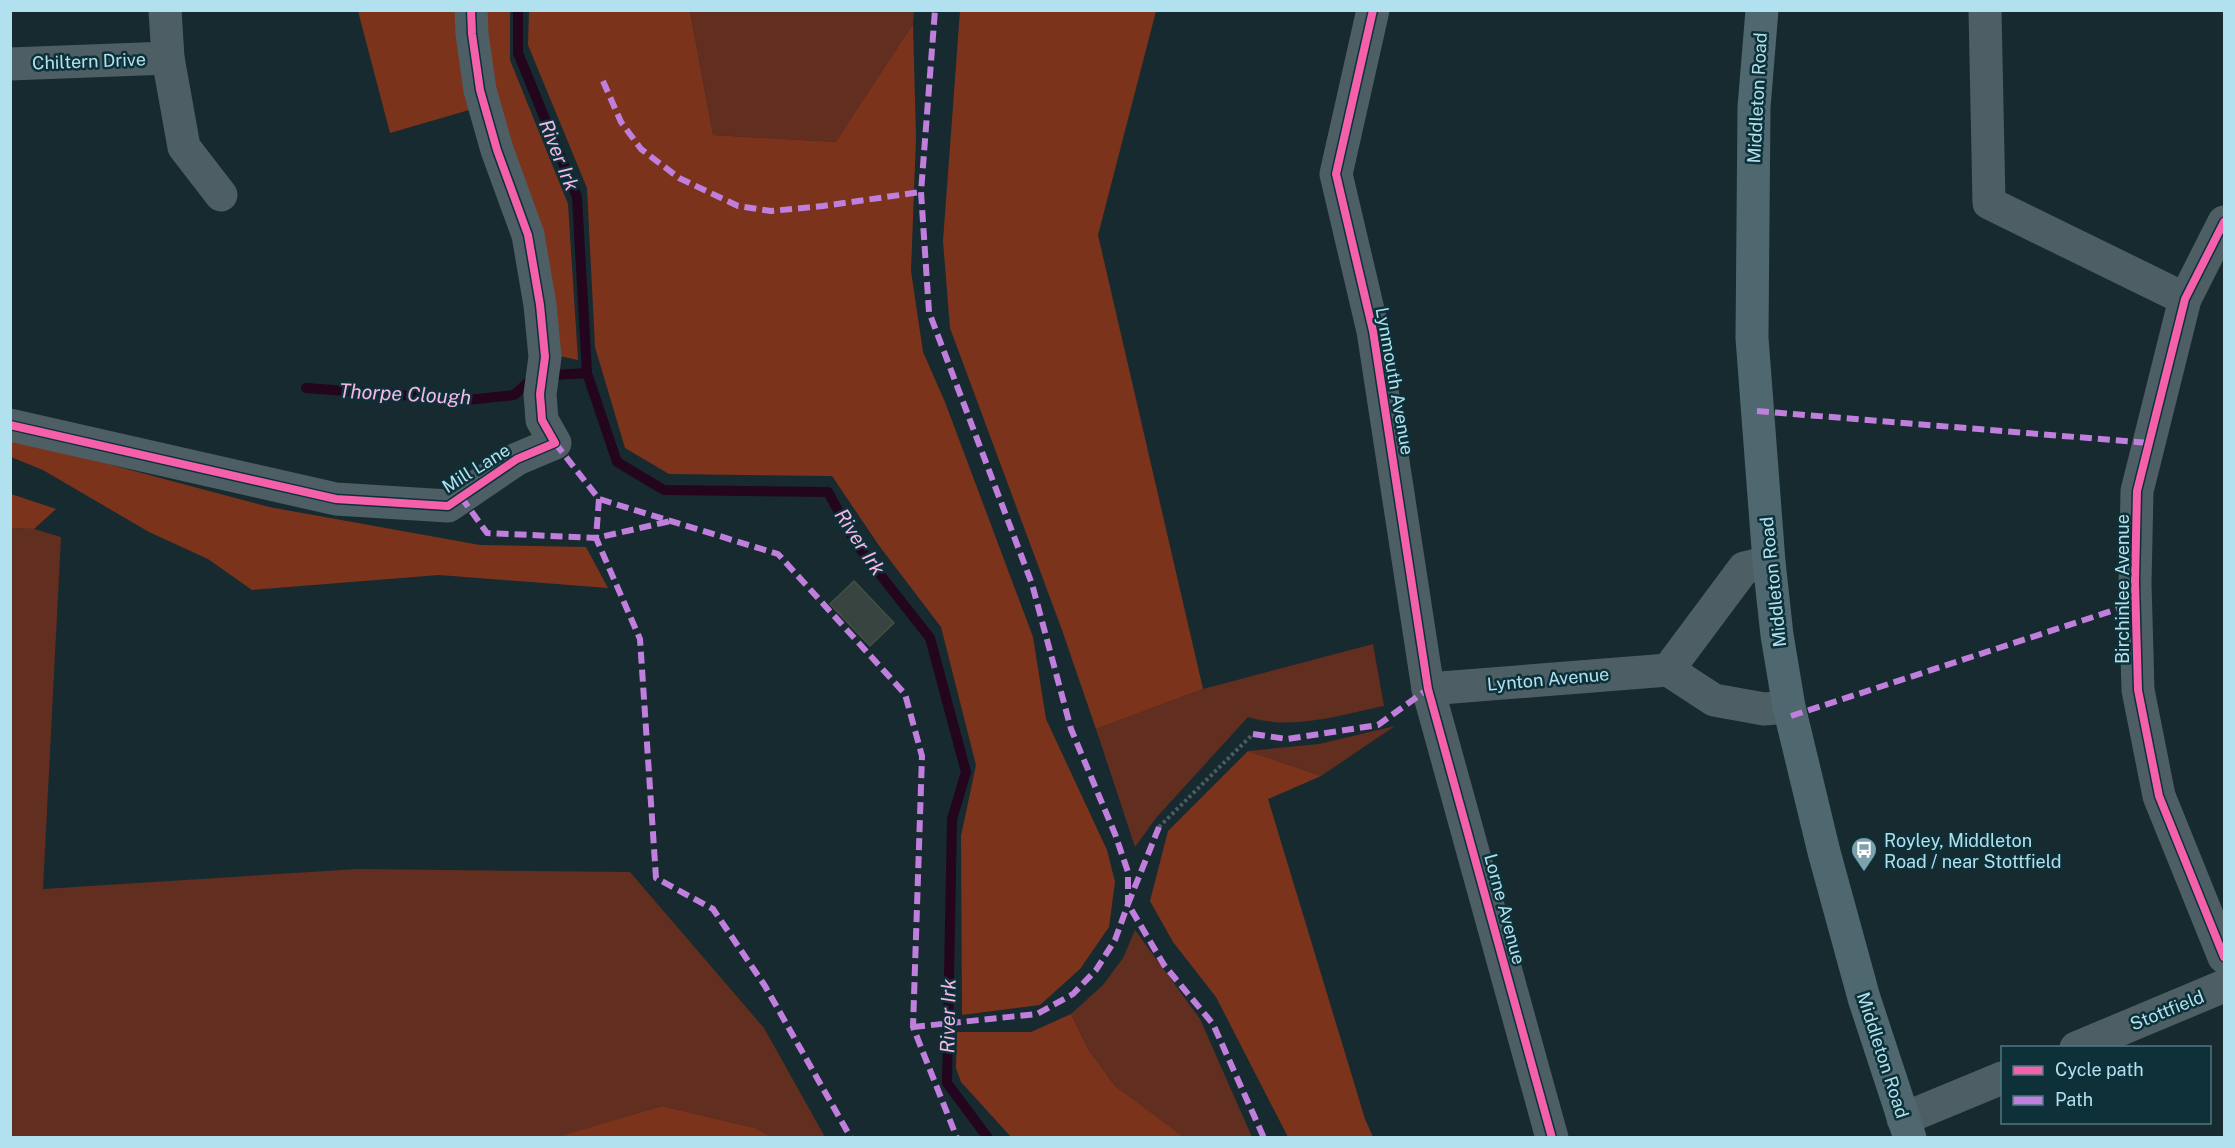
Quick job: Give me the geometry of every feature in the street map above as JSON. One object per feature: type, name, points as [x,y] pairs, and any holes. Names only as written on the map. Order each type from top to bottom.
[{"type":"main road","name":"Middleton Road","points":[[1762,10],[1754,107],[1752,338],[1768,562],[1789,707],[1827,864],[1864,998],[1907,1128]]},
{"type":"street","name":"Chiltern Drive","points":[[165,10],[168,58],[184,147],[221,195]]},
{"type":"street","name":"Mill Lane","points":[[10,425],[336,499],[448,506],[517,459],[555,443],[542,420],[540,394],[545,357],[540,305],[528,235],[497,150],[480,90],[471,33],[471,10]]},
{"type":"street","name":"Lynmouth Avenue","points":[[1373,10],[1336,174],[1373,331],[1428,689]]},
{"type":"street","points":[[1985,10],[1989,203],[2185,299]]},
{"type":"street","name":"Chiltern Drive","points":[[10,64],[168,58]]},
{"type":"street","name":"Birchinlee Avenue","points":[[2224,222],[2185,299],[2137,490],[2135,583],[2138,690],[2159,796],[2224,957]]},
{"type":"street","points":[[1768,562],[1744,568],[1668,670],[1714,700],[1764,710],[1789,707]]},
{"type":"street","name":"Lynton Avenue","points":[[1428,689],[1668,670]]},
{"type":"street","name":"Lorne Avenue","points":[[1428,689],[1552,1137]]},
{"type":"street","name":"Stottfield","points":[[2078,1046],[2224,986]]},
{"type":"street","points":[[1907,1128],[2001,1079]]},
{"type":"path","points":[[1159,827],[1253,734]]},
{"type":"shaded area","points":[[358,11],[462,11],[476,108],[390,133]]},
{"type":"shaded area","points":[[483,11],[510,11],[510,60],[568,204],[578,360],[555,355],[486,74]]},
{"type":"shaded area","points":[[529,11],[690,11],[713,135],[836,142],[913,24],[916,138],[911,271],[923,352],[945,402],[1033,637],[1046,719],[1107,850],[1115,882],[1109,927],[1080,969],[1040,1005],[962,1015],[961,836],[976,765],[941,627],[880,547],[832,476],[669,474],[625,448],[595,347],[587,188],[528,45]]},
{"type":"shaded area","points":[[690,11],[914,11],[913,24],[837,142],[713,135]]},
{"type":"shaded area","points":[[960,11],[1156,11],[1098,235],[1203,689],[1096,729],[1062,630],[950,328],[943,241]]},
{"type":"shaded area","points":[[11,441],[33,444],[269,507],[480,545],[586,547],[608,588],[439,575],[252,590],[208,559],[149,532],[43,470],[11,457]]},
{"type":"shaded area","points":[[11,494],[56,509],[34,529],[11,528]]},
{"type":"shaded area","points":[[11,528],[34,529],[61,537],[43,889],[358,869],[630,872],[764,1028],[825,1137],[771,1137],[753,1128],[662,1106],[558,1138],[11,1138]]},
{"type":"shaded area","points":[[1373,644],[1384,706],[1299,722],[1265,721],[1248,717],[1156,818],[1135,847],[1096,729],[1203,689]]},
{"type":"shaded area","points":[[1395,726],[1321,776],[1248,751],[1319,744]]},
{"type":"shaded area","points":[[1248,751],[1321,776],[1268,799],[1365,1119],[1373,1137],[1288,1137],[1216,997],[1173,942],[1150,901],[1168,831]]},
{"type":"shaded area","points":[[1135,930],[1200,1019],[1252,1137],[1181,1137],[1115,1086],[1088,1049],[1071,1014],[1103,985],[1123,958]]},
{"type":"shaded area","points":[[1071,1014],[1088,1049],[1115,1086],[1183,1137],[1011,1137],[961,1082],[956,1068],[957,1032],[1031,1032]]},
{"type":"shaded area","points":[[662,1106],[754,1128],[771,1137],[558,1137]]},
{"type":"building","points":[[854,581],[894,623],[870,646],[830,604]]},
{"type":"waterway","name":"River Irk","points":[[518,10],[518,53],[577,197],[587,373],[617,462],[664,490],[828,492],[857,545],[930,638],[966,772],[952,819],[947,1083],[988,1138]]},
{"type":"waterway","name":"Thorpe Clough","points":[[555,375],[587,373]]},
{"type":"waterway","name":"Thorpe Clough","points":[[306,388],[468,400],[514,395],[533,378]]},
{"type":"marked path","points":[[913,1027],[1037,1014],[1073,994],[1096,970],[1115,940],[1128,904],[1128,872],[1115,834],[1071,729],[1032,584],[929,312],[921,192],[935,10]]},
{"type":"marked path","points":[[603,81],[621,122],[641,149],[679,178],[738,206],[771,211],[921,192]]},
{"type":"marked path","points":[[1757,411],[2149,443]]},
{"type":"marked path","points":[[555,443],[599,499],[778,554],[905,694],[922,756],[913,1027],[957,1138]]},
{"type":"marked path","points":[[461,497],[487,533],[596,538],[671,521]]},
{"type":"marked path","points":[[599,499],[596,538],[640,639],[656,878],[713,909],[765,986],[851,1138]]},
{"type":"marked path","points":[[1791,716],[2136,603]]},
{"type":"marked path","points":[[1253,734],[1287,739],[1378,725],[1428,689]]},
{"type":"marked path","points":[[1159,827],[1128,904],[1164,965],[1213,1024],[1264,1138]]},
{"type":"cycle path","points":[[10,425],[336,499],[448,506],[517,459],[555,443],[542,420],[540,394],[545,357],[540,305],[528,235],[497,150],[480,90],[471,10]]},
{"type":"cycle path","points":[[1373,10],[1336,174],[1373,331],[1428,689],[1552,1138]]},
{"type":"cycle path","points":[[2224,222],[2185,299],[2137,491],[2135,583],[2138,690],[2159,796],[2224,957]]},
{"type":"place","name":"Royley, Middleton Road / near Stottfield","points":[[1864,873]]}]
